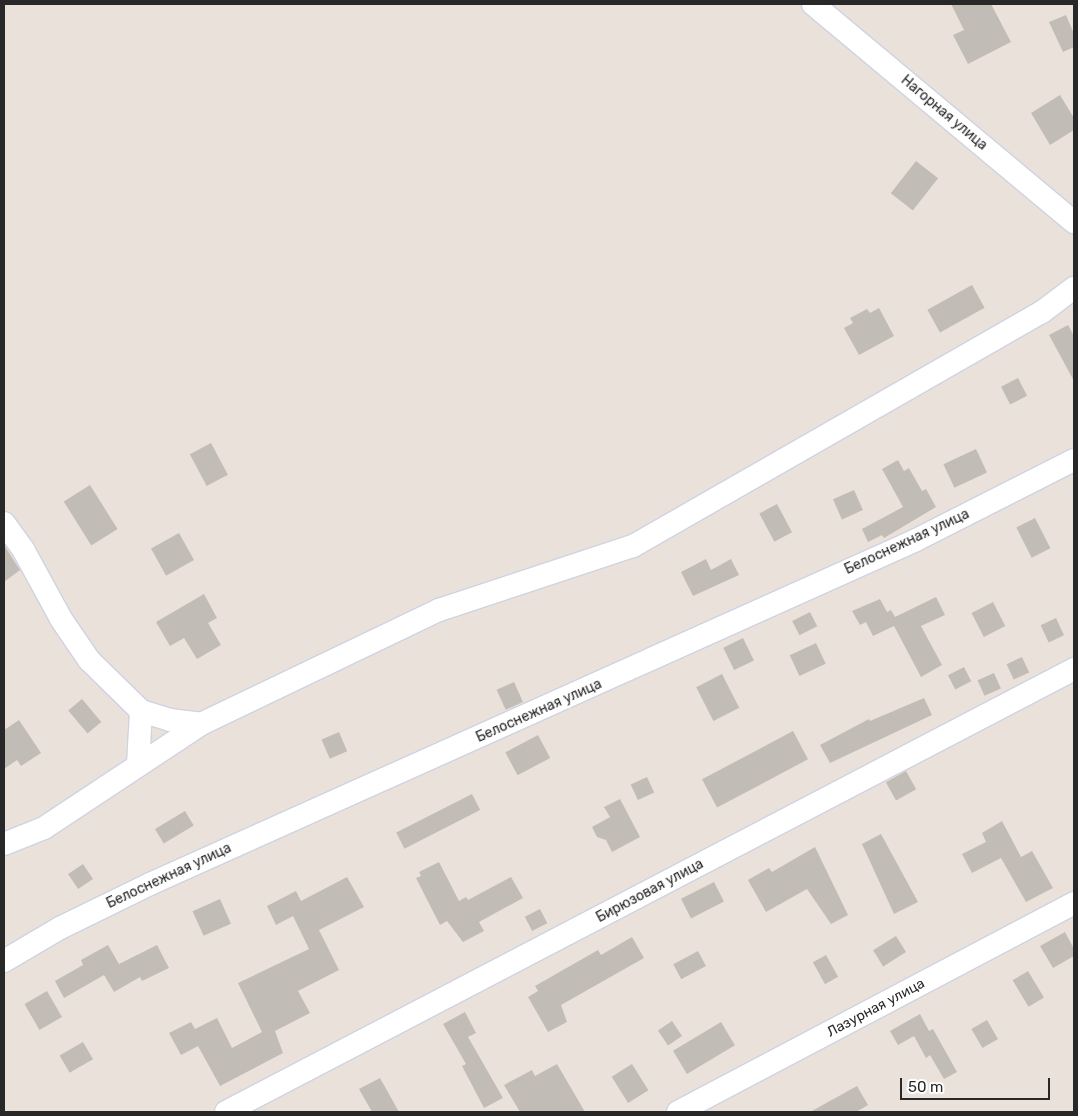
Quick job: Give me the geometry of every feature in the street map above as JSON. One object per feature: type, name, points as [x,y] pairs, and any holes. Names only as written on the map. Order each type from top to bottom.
[{"type":"street","name":"Нагорная улица","points":[[813,4],[1074,222]]},
{"type":"street","points":[[4,844],[44,828],[201,724],[439,610],[633,546],[1042,312],[1074,288]]},
{"type":"street","name":"Белоснежная улица","points":[[4,961],[60,928],[150,884],[916,540],[1074,460]]},
{"type":"street","points":[[4,523],[24,551],[62,619],[89,660],[141,711],[170,720],[201,724]]},
{"type":"street","name":"Бирюзовая улица","points":[[226,1112],[1074,669]]},
{"type":"street","points":[[138,765],[141,711]]},
{"type":"street","name":"Лазурная улица","points":[[678,1112],[1074,903]]},
{"type":"building","points":[[951,4],[991,4],[1011,42],[968,64],[953,35],[964,30]]},
{"type":"building","points":[[1066,15],[1074,34],[1074,47],[1063,52],[1049,22]]},
{"type":"building","points":[[1060,95],[1074,118],[1074,130],[1050,145],[1031,113]]},
{"type":"building","points":[[916,161],[938,178],[913,211],[891,193]]},
{"type":"building","points":[[972,285],[985,308],[940,332],[927,310]]},
{"type":"building","points":[[879,308],[894,336],[859,355],[844,328],[853,323],[850,318],[867,309],[870,313]]},
{"type":"building","points":[[1068,325],[1074,336],[1074,381],[1049,335]]},
{"type":"building","points":[[1018,378],[1027,396],[1010,404],[1001,387]]},
{"type":"building","points":[[211,443],[228,475],[207,486],[190,454]]},
{"type":"building","points":[[976,449],[987,473],[954,488],[943,464]]},
{"type":"building","points":[[898,460],[904,471],[909,468],[922,491],[926,489],[936,507],[884,538],[882,535],[868,542],[862,529],[903,507],[882,469]]},
{"type":"building","points":[[90,485],[118,529],[91,546],[64,501]]},
{"type":"building","points":[[854,490],[863,510],[842,519],[833,499]]},
{"type":"building","points":[[777,504],[792,532],[774,542],[759,513]]},
{"type":"building","points":[[1035,518],[1050,548],[1032,558],[1016,528]]},
{"type":"building","points":[[179,533],[194,560],[166,576],[151,549]]},
{"type":"building","points":[[4,545],[20,570],[4,582]]},
{"type":"building","points":[[706,559],[711,570],[731,559],[739,575],[693,596],[681,572]]},
{"type":"building","points":[[204,594],[217,618],[208,623],[221,645],[197,659],[184,638],[170,646],[156,622]]},
{"type":"building","points":[[936,597],[945,615],[921,626],[942,665],[921,677],[894,626],[873,636],[866,622],[860,625],[852,611],[880,599],[887,612],[891,610],[895,617]]},
{"type":"building","points":[[993,602],[1005,626],[984,637],[972,613]]},
{"type":"building","points":[[810,612],[817,626],[799,635],[792,621]]},
{"type":"building","points":[[1056,618],[1064,635],[1049,642],[1041,625]]},
{"type":"building","points":[[743,638],[754,660],[734,670],[723,648]]},
{"type":"building","points":[[816,643],[826,664],[799,676],[790,655]]},
{"type":"building","points":[[1022,657],[1029,672],[1014,680],[1007,664]]},
{"type":"building","points":[[964,667],[971,681],[955,689],[948,675]]},
{"type":"building","points":[[994,673],[1001,689],[984,696],[978,680]]},
{"type":"building","points":[[722,674],[739,708],[713,721],[696,687]]},
{"type":"building","points":[[514,682],[523,702],[506,710],[497,690]]},
{"type":"building","points":[[924,698],[932,715],[830,763],[820,745],[869,719],[870,721]]},
{"type":"building","points":[[82,699],[101,722],[87,734],[68,711]]},
{"type":"building","points":[[19,720],[41,753],[21,766],[17,760],[4,769],[4,730]]},
{"type":"building","points":[[793,731],[808,759],[717,808],[702,779]]},
{"type":"building","points":[[339,732],[347,751],[330,759],[322,739]]},
{"type":"building","points":[[538,735],[550,758],[518,775],[505,752]]},
{"type":"building","points":[[906,771],[916,789],[896,801],[886,782]]},
{"type":"building","points":[[647,777],[654,792],[638,800],[631,785]]},
{"type":"building","points":[[472,794],[480,810],[404,849],[396,833]]},
{"type":"building","points":[[620,799],[640,837],[612,852],[606,840],[597,837],[592,827],[610,817],[604,807]]},
{"type":"building","points":[[185,811],[194,826],[164,844],[155,829]]},
{"type":"building","points":[[1002,821],[1021,857],[1032,851],[1053,888],[1026,902],[1001,858],[972,873],[962,854],[986,842],[982,833]]},
{"type":"building","points":[[881,834],[918,902],[894,914],[862,844]]},
{"type":"building","points":[[815,847],[848,915],[831,924],[807,889],[766,912],[748,880],[769,868],[772,872]]},
{"type":"building","points":[[439,862],[459,901],[466,897],[468,900],[511,877],[523,898],[479,922],[484,931],[463,942],[447,921],[440,925],[416,878],[421,876],[419,872]]},
{"type":"building","points":[[83,864],[93,879],[78,889],[68,874]]},
{"type":"building","points":[[347,877],[364,907],[319,930],[339,970],[298,991],[310,1013],[275,1031],[283,1053],[220,1086],[198,1046],[181,1055],[169,1033],[191,1022],[195,1029],[217,1018],[232,1048],[262,1032],[238,983],[309,949],[293,916],[276,925],[267,906],[296,891],[301,901]]},
{"type":"building","points":[[714,882],[724,902],[691,918],[681,899]]},
{"type":"building","points":[[220,899],[231,924],[204,936],[193,911]]},
{"type":"building","points":[[540,909],[547,923],[532,931],[525,917]]},
{"type":"building","points":[[1065,932],[1074,949],[1074,956],[1053,968],[1040,946]]},
{"type":"building","points":[[896,936],[906,952],[883,966],[873,950]]},
{"type":"building","points":[[632,937],[644,958],[561,1005],[567,1022],[548,1032],[528,997],[538,991],[535,986],[598,950],[601,955]]},
{"type":"building","points":[[108,945],[119,964],[157,945],[169,968],[142,981],[140,977],[114,992],[104,975],[64,998],[55,981],[83,965],[81,960]]},
{"type":"building","points":[[698,951],[706,966],[681,979],[673,964]]},
{"type":"building","points":[[826,955],[838,977],[825,984],[813,962]]},
{"type":"building","points":[[1028,971],[1044,998],[1029,1007],[1013,980]]},
{"type":"building","points":[[47,991],[62,1017],[39,1030],[24,1004]]},
{"type":"building","points":[[465,1012],[476,1033],[468,1037],[503,1098],[484,1108],[462,1066],[466,1064],[443,1024]]},
{"type":"building","points":[[920,1014],[929,1031],[933,1029],[957,1072],[944,1079],[930,1055],[926,1058],[914,1036],[898,1045],[890,1031]]},
{"type":"building","points":[[987,1020],[998,1039],[982,1048],[971,1029]]},
{"type":"building","points":[[672,1021],[682,1036],[668,1045],[658,1031]]},
{"type":"building","points":[[721,1022],[735,1045],[687,1074],[673,1051]]},
{"type":"building","points":[[83,1042],[93,1059],[70,1073],[60,1056]]},
{"type":"building","points":[[557,1064],[585,1112],[520,1112],[504,1085],[532,1070],[535,1076]]},
{"type":"building","points":[[632,1064],[648,1090],[628,1103],[612,1077]]},
{"type":"building","points":[[380,1078],[399,1112],[372,1112],[359,1089]]},
{"type":"building","points":[[857,1086],[868,1105],[856,1112],[810,1112]]}]
